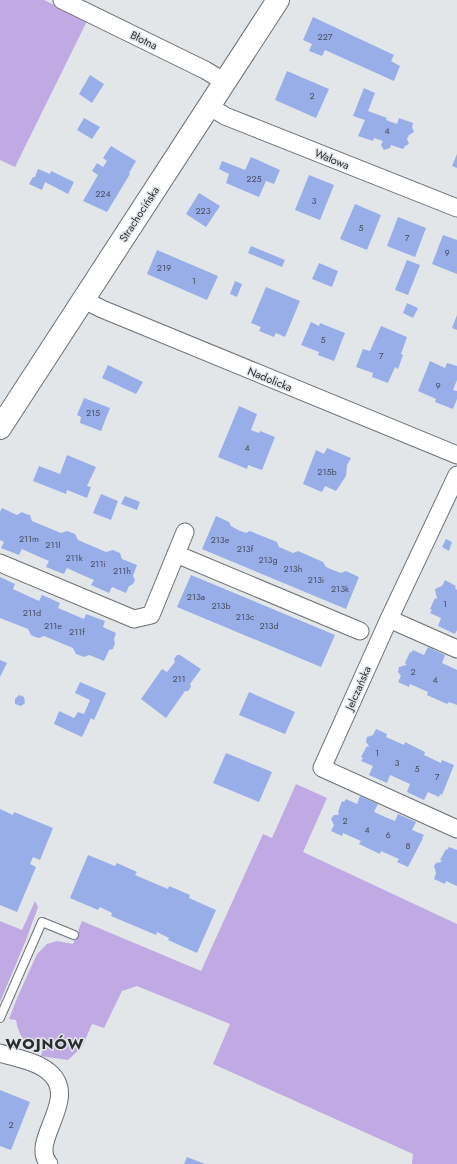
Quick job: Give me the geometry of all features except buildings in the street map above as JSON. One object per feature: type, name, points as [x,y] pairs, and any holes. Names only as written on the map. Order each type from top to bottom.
[{"type":"main road","name":"Strachocińska","points":[[0,428],[278,0]]},
{"type":"street","name":"Błotna","points":[[62,0],[205,70],[225,82]]},
{"type":"street","name":"Wałowa","points":[[209,106],[225,116],[457,208]]},
{"type":"street","name":"Nadolicka","points":[[84,300],[102,309],[457,456]]},
{"type":"street","name":"Jelczańska","points":[[457,475],[322,768],[457,829]]},
{"type":"street","points":[[0,563],[134,619],[151,615],[185,532]]},
{"type":"street","points":[[176,554],[360,631]]},
{"type":"street","points":[[390,619],[457,649]]},
{"type":"street","points":[[0,1053],[36,1064],[49,1072],[56,1080],[60,1090],[59,1101],[43,1148],[45,1160],[49,1164]]},
{"type":"lane","points":[[0,1018],[42,922],[74,935]]},
{"type":"shaded area","points":[[0,0],[44,0],[87,21],[15,167],[0,160]]},
{"type":"shaded area","points":[[296,784],[327,798],[303,852],[457,924],[457,1164],[412,1164],[413,1154],[213,1064],[230,1024],[137,986],[122,991],[104,1028],[92,1024],[82,1047],[68,1060],[41,1056],[43,1049],[24,1039],[19,1032],[16,1020],[9,1019],[37,954],[47,944],[57,941],[73,944],[82,921],[201,971],[263,834],[272,838]]},
{"type":"shaded area","points":[[35,901],[38,907],[0,1002],[0,921],[22,930]]},
{"type":"district","name":"WOJNÓW","points":[[45,1044]]}]
